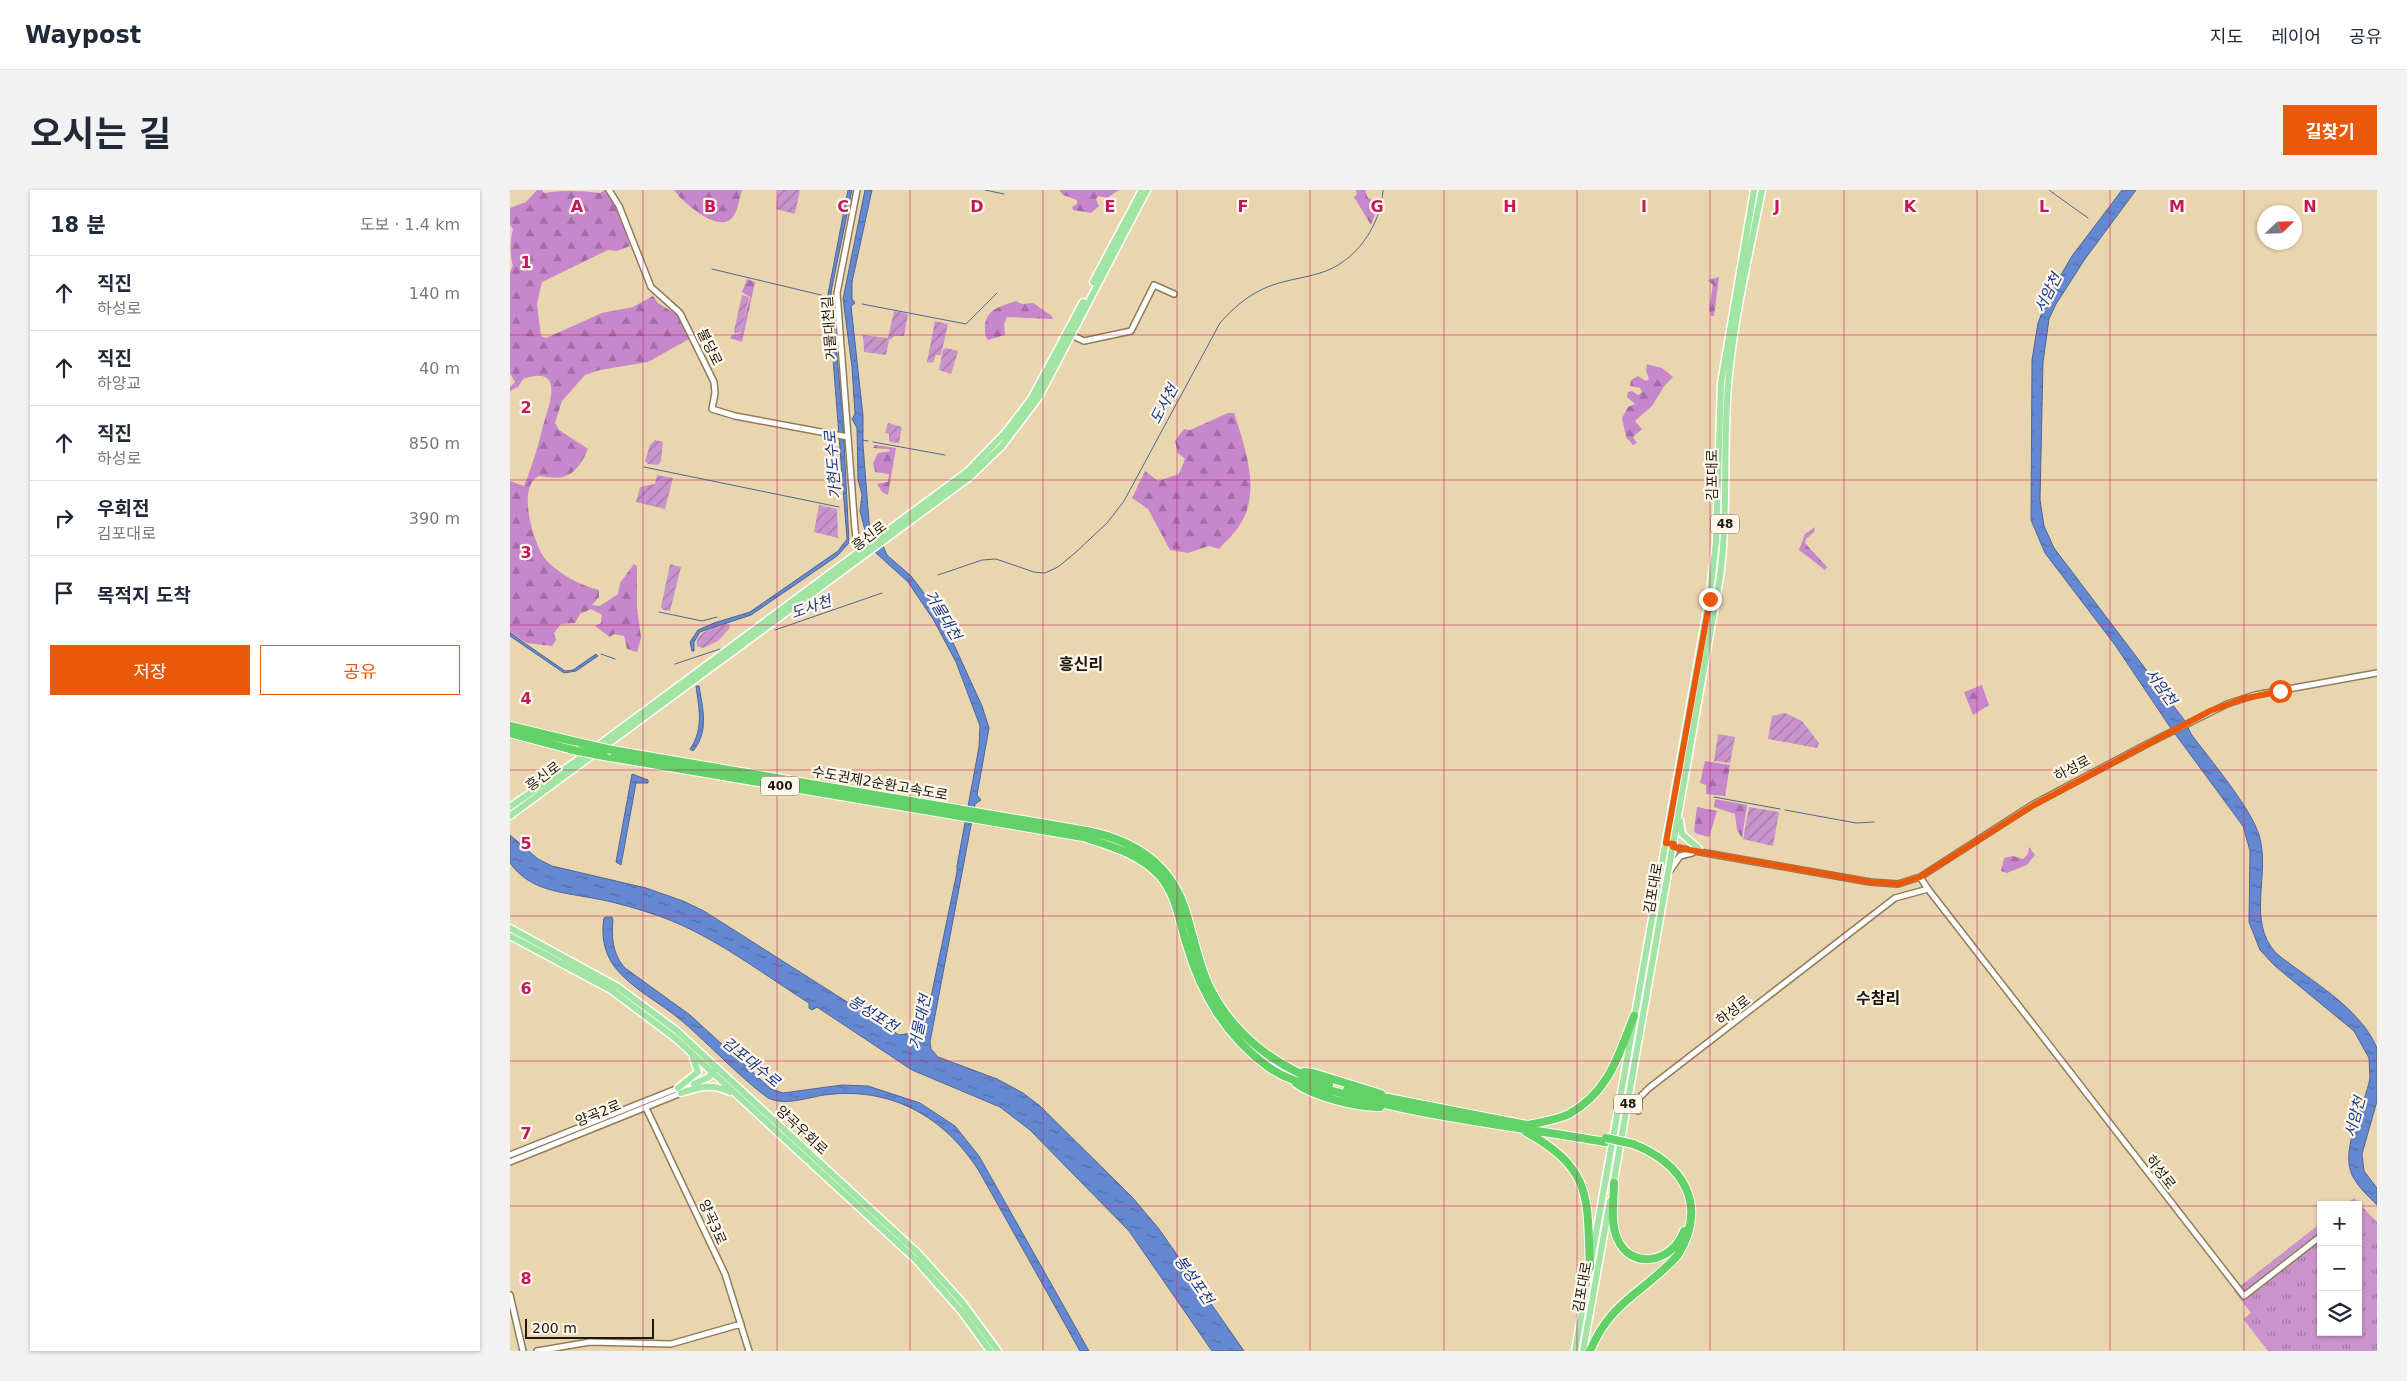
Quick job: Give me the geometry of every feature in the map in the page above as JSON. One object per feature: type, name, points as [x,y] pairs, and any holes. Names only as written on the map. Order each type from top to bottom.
[{"type":"highway","name":"수도권제2순환고속도로","points":[[510,726],[612,750],[956,813]]},
{"type":"highway","name":"수도권제2순환고속도로","points":[[510,733],[573,750],[604,756],[986,818],[1083,837],[1134,855],[1160,876],[1174,900],[1196,972],[1221,1020],[1232,1035],[1254,1056],[1276,1073],[1292,1080],[1390,1103]]},
{"type":"highway","name":"수도권제2순환고속도로","points":[[986,818],[1103,834],[1127,842],[1157,862],[1172,880],[1184,908],[1197,955],[1209,986],[1230,1020],[1252,1044],[1299,1072],[1331,1086],[1390,1103]]},
{"type":"highway","points":[[1524,1127],[1568,1114],[1596,1095],[1610,1074],[1634,1016]]},
{"type":"highway","points":[[1390,1103],[1632,1146],[1647,1150],[1667,1162],[1683,1181],[1691,1204],[1689,1232],[1684,1244],[1668,1265],[1626,1298],[1607,1319],[1590,1351]]},
{"type":"highway","points":[[1524,1127],[1568,1161],[1582,1186],[1588,1210],[1590,1267]]},
{"type":"highway","points":[[1614,1183],[1614,1228],[1624,1250],[1636,1258],[1651,1260],[1672,1251],[1677,1245],[1685,1227],[1687,1217],[1683,1193],[1674,1177],[1664,1166],[1632,1146]]},
{"type":"main road","name":"흥신로","points":[[882,539],[968,471],[1005,434],[1027,406],[1142,190]]},
{"type":"main road","name":"흥신로","points":[[510,816],[651,714],[867,550],[970,477],[997,451],[1039,397],[1147,190]]},
{"type":"main road","name":"김포대로","points":[[1575,1351],[1666,845],[1715,559],[1721,383],[1754,190]]},
{"type":"main road","name":"김포대로","points":[[1583,1351],[1723,560],[1725,424],[1729,373],[1762,190]]},
{"type":"main road","name":"흥신로","points":[[510,807],[859,556]]},
{"type":"main road","points":[[1680,810],[1682,834],[1698,850]]},
{"type":"main road","name":"양곡우회로","points":[[510,928],[618,987],[676,1030],[750,1106],[916,1260],[961,1311],[990,1351]]},
{"type":"main road","name":"양곡우회로","points":[[510,936],[610,990],[714,1071],[930,1265],[962,1302],[998,1351]]},
{"type":"main road","points":[[680,1090],[698,1072],[695,1060],[687,1049]]},
{"type":"main road","name":"양곡2로","points":[[694,1084],[714,1071]]},
{"type":"main road","points":[[680,1090],[713,1086],[729,1092],[750,1106]]},
{"type":"street","name":"불당로","points":[[609,190],[619,206],[651,287],[684,318],[714,382],[715,393],[712,409],[735,416],[848,437]]},
{"type":"street","name":"거물대천길","points":[[848,437],[837,292],[857,190]]},
{"type":"street","points":[[1071,335],[1084,341],[1131,331],[1154,286],[1174,294]]},
{"type":"street","points":[[848,437],[859,556]]},
{"type":"street","points":[[2168,731],[2227,704],[2255,695],[2377,672]]},
{"type":"street","name":"하성로","points":[[1666,845],[1870,879],[1904,880],[1932,868],[1985,832],[2047,794],[2168,731]]},
{"type":"street","name":"하성로","points":[[1698,850],[1881,884],[1903,883],[1920,877],[2032,806],[2168,731]]},
{"type":"street","points":[[1669,872],[1680,856],[1698,850]]},
{"type":"street","name":"하성로","points":[[1920,877],[2244,1296],[2317,1239]]},
{"type":"street","name":"하성로","points":[[1638,1111],[1639,1098],[1649,1088],[1894,898],[1928,889]]},
{"type":"street","name":"양곡2로","points":[[510,1155],[694,1084]]},
{"type":"street","name":"양곡2로","points":[[510,1162],[646,1108],[680,1090]]},
{"type":"street","name":"양곡3로","points":[[646,1108],[725,1274],[749,1351]]},
{"type":"street","points":[[510,1295],[523,1351]]},
{"type":"street","points":[[537,1351],[580,1343],[671,1344],[741,1324]]},
{"type":"green space","points":[[537,190],[542,190],[544,193],[572,191],[600,193],[605,190],[618,210],[630,246],[617,251],[608,250],[542,282],[537,304],[541,336],[546,338],[602,313],[633,307],[653,296],[658,303],[677,315],[689,339],[648,362],[600,370],[585,375],[562,401],[555,423],[559,430],[588,449],[585,456],[578,467],[568,475],[556,478],[537,477],[531,483],[528,493],[530,518],[541,553],[546,560],[564,575],[599,590],[599,597],[592,605],[600,606],[618,594],[620,583],[634,564],[637,566],[637,607],[641,638],[637,652],[627,649],[624,636],[614,634],[610,637],[595,626],[601,623],[602,615],[591,609],[580,614],[575,623],[561,624],[554,633],[556,640],[552,646],[527,643],[510,633],[510,481],[524,486],[551,398],[550,382],[545,377],[536,376],[523,379],[518,387],[510,391],[510,387],[515,382],[510,373],[510,272],[513,266],[511,238],[513,229],[510,225],[510,208],[526,202]]},
{"type":"green space","points":[[674,190],[742,190],[735,213],[731,219],[725,222],[717,222],[700,214]]},
{"type":"green space","points":[[778,190],[800,190],[795,214],[776,209]]},
{"type":"green space","points":[[1059,190],[1119,190],[1107,198],[1098,196],[1096,199],[1099,206],[1091,213],[1073,210],[1072,207],[1077,204],[1077,200],[1063,195]]},
{"type":"green space","points":[[1356,190],[1365,190],[1368,198],[1379,203],[1371,225],[1354,197],[1357,194]]},
{"type":"green space","points":[[1719,277],[1714,316],[1711,316],[1709,308],[1713,285],[1708,280]]},
{"type":"green space","points":[[747,279],[755,282],[742,342],[730,338],[732,335],[741,333],[750,297],[742,292]]},
{"type":"green space","points":[[742,295],[749,297],[742,331],[735,334],[734,331]]},
{"type":"green space","points":[[1016,301],[1022,304],[1033,303],[1052,316],[1053,319],[1007,317],[1004,324],[1005,335],[988,340],[985,330],[988,316],[995,309]]},
{"type":"green space","points":[[894,311],[908,314],[904,336],[895,336],[889,340],[886,355],[864,352],[863,335],[888,338]]},
{"type":"green space","points":[[935,321],[948,324],[941,355],[936,355],[933,363],[927,362]]},
{"type":"green space","points":[[946,348],[958,351],[951,374],[939,370],[943,350]]},
{"type":"green space","points":[[1647,364],[1662,368],[1673,377],[1665,385],[1652,406],[1635,421],[1642,429],[1633,437],[1637,443],[1633,445],[1626,437],[1622,418],[1628,407],[1635,404],[1627,397],[1628,392],[1632,391],[1638,395],[1642,392],[1640,388],[1630,386],[1631,380],[1638,376],[1646,381],[1649,379],[1646,370]]},
{"type":"green space","points":[[1228,413],[1234,413],[1243,440],[1249,470],[1250,485],[1246,513],[1237,529],[1219,549],[1209,546],[1188,553],[1170,550],[1148,509],[1132,498],[1145,471],[1158,481],[1179,474],[1185,459],[1178,453],[1175,441],[1184,429],[1190,430]]},
{"type":"green space","points":[[888,423],[902,427],[899,443],[889,442],[889,434],[885,433]]},
{"type":"green space","points":[[655,440],[663,442],[661,461],[658,465],[648,464],[645,461],[650,445]]},
{"type":"green space","points":[[875,445],[896,448],[888,495],[882,492],[877,484],[888,482],[889,474],[875,472],[873,463],[878,453],[891,451],[873,448]]},
{"type":"green space","points":[[657,475],[673,478],[665,509],[636,502],[640,487],[655,484]]},
{"type":"green space","points":[[819,505],[837,509],[838,538],[814,532]]},
{"type":"green space","points":[[1815,527],[1814,532],[1806,539],[1805,543],[1827,567],[1825,570],[1799,550],[1805,534]]},
{"type":"green space","points":[[670,564],[681,567],[670,611],[663,610],[661,607]]},
{"type":"green space","points":[[729,624],[730,628],[718,641],[703,648],[697,646],[697,641],[701,634]]},
{"type":"green space","points":[[1982,685],[1989,705],[1973,715],[1964,692]]},
{"type":"green space","points":[[1785,713],[1802,721],[1819,743],[1817,748],[1768,739],[1772,716]]},
{"type":"green space","points":[[1718,734],[1735,737],[1730,763],[1714,761]]},
{"type":"green space","points":[[1705,761],[1730,765],[1725,796],[1706,794],[1706,785],[1700,783]]},
{"type":"green space","points":[[1715,799],[1747,805],[1742,838],[1737,830],[1735,814],[1714,807]]},
{"type":"green space","points":[[1697,807],[1717,811],[1709,837],[1697,834],[1694,831]]},
{"type":"green space","points":[[1749,807],[1779,812],[1773,846],[1743,839]]},
{"type":"green space","points":[[2029,847],[2035,855],[2027,865],[2007,873],[2001,871],[2004,858],[2013,856],[2023,859],[2028,854]]},
{"type":"green space","points":[[2362,1206],[2377,1222],[2377,1351],[2268,1351],[2243,1319],[2251,1313],[2234,1291],[2317,1226],[2317,1336],[2362,1336]]},
{"type":"water","points":[[848,190],[852,190],[831,292],[843,420],[849,543],[837,556],[751,615],[700,632],[694,642],[694,651],[692,651],[690,642],[698,630],[750,612],[838,551],[847,539],[828,294]]},
{"type":"water","points":[[865,190],[872,190],[852,282],[852,299],[855,303],[851,306],[863,416],[863,445],[870,534],[883,546],[887,555],[911,576],[940,614],[982,706],[989,728],[977,795],[981,800],[975,804],[930,1042],[931,1049],[938,1057],[997,1079],[1023,1093],[1040,1106],[1132,1197],[1159,1229],[1244,1351],[1212,1351],[1129,1231],[1030,1130],[1000,1107],[912,1070],[817,1007],[812,1010],[809,1008],[809,1003],[732,953],[692,930],[628,906],[547,889],[527,879],[510,863],[510,835],[538,859],[552,866],[646,888],[683,901],[704,911],[899,1035],[911,1033],[919,1024],[923,1006],[931,997],[957,872],[979,747],[980,726],[956,662],[933,619],[908,582],[876,553],[868,542],[860,511],[862,495],[858,479],[857,428],[852,419],[855,414],[852,367],[843,299]]},
{"type":"water","points":[[2122,190],[2136,190],[2085,259],[2056,304],[2049,319],[2043,362],[2040,500],[2044,526],[2054,548],[2185,721],[2191,734],[2248,811],[2259,835],[2262,850],[2261,912],[2262,926],[2267,940],[2276,953],[2333,995],[2346,1007],[2369,1033],[2377,1048],[2377,1101],[2362,1154],[2364,1171],[2377,1188],[2377,1205],[2357,1183],[2352,1175],[2349,1164],[2351,1140],[2370,1078],[2369,1058],[2354,1031],[2275,966],[2260,950],[2249,922],[2250,851],[2243,826],[2170,727],[2115,645],[2045,553],[2031,520],[2032,360],[2038,323],[2048,297],[2072,256]]},
{"type":"water","points":[[510,633],[565,671],[573,670],[596,654],[598,656],[576,671],[564,673],[510,636]]},
{"type":"water","points":[[696,686],[699,686],[704,720],[701,736],[693,751],[690,749],[699,726]]},
{"type":"water","points":[[632,774],[648,780],[648,783],[636,783],[621,865],[616,862]]},
{"type":"water","points":[[612,917],[615,952],[625,968],[690,1015],[771,1089],[783,1093],[842,1085],[868,1086],[920,1103],[955,1126],[979,1156],[1089,1351],[1080,1351],[979,1171],[949,1135],[932,1120],[913,1109],[871,1095],[848,1093],[788,1101],[768,1098],[674,1014],[637,988],[621,974],[611,961],[604,943],[603,924],[604,918]]},
{"type":"waterway","points":[[985,190],[1004,194]]},
{"type":"waterway","name":"도사천","points":[[938,575],[982,560],[996,559],[1034,572],[1045,573],[1058,567],[1075,553],[1107,523],[1124,501],[1220,323],[1240,303],[1258,291],[1279,283],[1320,273],[1344,261],[1355,252],[1371,229],[1377,217],[1383,190]]},
{"type":"waterway","points":[[2049,190],[2088,218]]},
{"type":"waterway","points":[[712,269],[821,295]]},
{"type":"waterway","points":[[862,304],[966,324],[997,293]]},
{"type":"waterway","points":[[862,440],[868,441]]},
{"type":"waterway","points":[[873,442],[945,455]]},
{"type":"waterway","name":"가현도수로","points":[[644,467],[839,507]]},
{"type":"waterway","name":"도사천","points":[[775,630],[882,593]]},
{"type":"waterway","points":[[659,612],[702,621],[717,617]]},
{"type":"waterway","name":"도사천","points":[[675,664],[720,649]]},
{"type":"waterway","name":"김포대수로","points":[[601,654],[615,659]]},
{"type":"waterway","points":[[1714,797],[1780,809]]},
{"type":"waterway","points":[[1785,810],[1856,823],[1874,822]]},
{"type":"district","name":"흥신리","points":[[1081,664]]},
{"type":"district","name":"수참리","points":[[1878,998]]},
{"type":"route","points":[[1710,599],[1666,843],[1674,844],[1673,847],[1870,882],[1898,884],[1920,877],[1940,866],[2004,822],[2060,790],[2210,711],[2255,695],[2280,691]]},
{"type":"water label","name":"서암천","points":[[2048,293]]},
{"type":"water label","name":"거물대천","points":[[943,615]]},
{"type":"water label","name":"서암천","points":[[2161,687]]},
{"type":"water label","name":"봉성포천","points":[[873,1014]]},
{"type":"water label","name":"거물대천","points":[[920,1022]]},
{"type":"water label","name":"서암천","points":[[2355,1117]]},
{"type":"water label","name":"봉성포천","points":[[1194,1280]]}]
